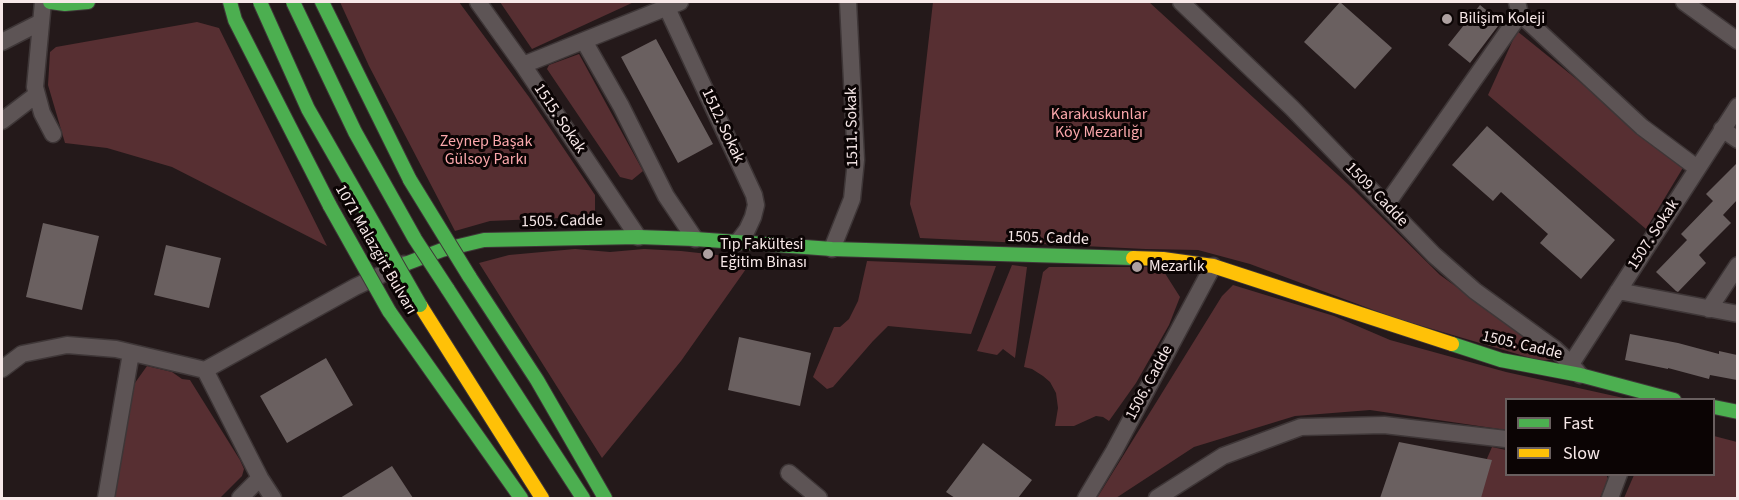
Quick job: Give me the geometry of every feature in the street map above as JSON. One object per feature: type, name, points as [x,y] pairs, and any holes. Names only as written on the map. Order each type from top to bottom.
[{"type":"main road","points":[[50,2],[65,4],[88,2]]},
{"type":"main road","name":"1071 Malazgirt Bulvarı","points":[[230,2],[235,20],[330,206],[389,311],[521,498]]},
{"type":"main road","name":"1071 Malazgirt Bulvarı","points":[[260,2],[308,110],[420,305],[542,498]]},
{"type":"main road","points":[[293,2],[355,132],[415,239],[583,498]]},
{"type":"main road","points":[[322,2],[410,180],[537,380],[605,498]]},
{"type":"main road","name":"1505. Cadde","points":[[405,264],[442,250],[484,240],[639,237],[832,249],[1163,259],[1213,266],[1501,360],[1576,370],[1646,397]]},
{"type":"main road","points":[[1715,407],[1737,412]]},
{"type":"street","points":[[43,2],[35,79],[36,95],[53,134]]},
{"type":"street","name":"1515. Sokak","points":[[478,2],[639,237]]},
{"type":"street","name":"1511. Sokak","points":[[832,249],[852,199],[856,160],[848,2]]},
{"type":"street","name":"1509. Cadde","points":[[1181,2],[1292,108],[1434,255],[1475,291],[1539,336],[1576,370]]},
{"type":"street","points":[[1684,2],[1737,41]]},
{"type":"street","points":[[523,65],[673,5]]},
{"type":"street","name":"1512. Sokak","points":[[673,5],[754,195],[756,205],[753,217],[737,243]]},
{"type":"street","points":[[1386,205],[1518,8],[1642,127],[1697,168]]},
{"type":"street","points":[[2,42],[41,22]]},
{"type":"street","points":[[584,40],[621,106],[666,196],[695,239]]},
{"type":"street","points":[[2,121],[36,95]]},
{"type":"street","name":"1507. Sokak","points":[[1576,370],[1618,291],[1737,106]]},
{"type":"street","points":[[1722,129],[1737,140]]},
{"type":"street","points":[[2,369],[22,354],[67,345],[116,349],[205,370],[355,286],[405,264]]},
{"type":"street","points":[[1709,309],[1737,265]]},
{"type":"street","name":"1506. Cadde","points":[[1086,498],[1213,266]]},
{"type":"street","points":[[1618,291],[1737,315]]},
{"type":"street","points":[[106,498],[131,353]]},
{"type":"street","points":[[205,370],[260,478],[273,498]]},
{"type":"street","points":[[1157,498],[1223,456],[1301,427],[1384,425],[1505,439]]},
{"type":"street","points":[[789,473],[819,498]]},
{"type":"street","points":[[1610,498],[1618,476]]},
{"type":"street","points":[[240,498],[260,478]]},
{"type":"green space","name":"Zeynep Başak Gülsoy Parkı","points":[[340,2],[459,2],[529,97],[595,195],[595,211],[583,217],[490,221],[455,231],[369,66]]},
{"type":"green space","points":[[500,2],[634,2],[532,49]]},
{"type":"green space","name":"Karakuskunlar Köy Mezarlığı","points":[[933,2],[1149,2],[1350,186],[1440,275],[1554,359],[1541,361],[1395,318],[1250,264],[1198,250],[920,238],[910,204]]},
{"type":"green space","points":[[197,22],[219,28],[327,246],[172,167],[107,148],[65,143],[48,85],[50,52],[56,47]]},
{"type":"green space","points":[[1517,31],[1684,166],[1646,229],[1488,95]]},
{"type":"green space","points":[[579,54],[643,171],[632,180],[620,177],[547,69],[549,65]]},
{"type":"green space","points":[[575,249],[610,252],[644,249],[681,251],[753,259],[681,361],[602,458],[479,263],[509,255]]},
{"type":"green space","points":[[867,261],[996,266],[971,334],[888,326],[833,387],[827,389],[813,377],[834,327],[840,327],[849,319],[858,301]]},
{"type":"green space","points":[[1012,265],[1027,267],[1015,358],[1003,349],[997,355],[977,351]]},
{"type":"green space","points":[[1049,267],[1161,267],[1180,297],[1169,325],[1136,383],[1109,421],[1096,416],[1074,426],[1055,426],[1058,408],[1056,393],[1050,382],[1043,376],[1024,367],[1043,272]]},
{"type":"green space","points":[[1233,285],[1334,316],[1390,340],[1506,372],[1623,398],[1505,398],[1505,430],[1370,410],[1295,416],[1194,447],[1116,498],[1097,498],[1222,296]]},
{"type":"green space","points":[[147,366],[172,372],[182,379],[190,380],[240,460],[244,469],[242,476],[220,498],[114,498],[127,394]]},
{"type":"green space","points":[[1715,436],[1737,442],[1737,498],[1624,498],[1634,476],[1715,476]]},
{"type":"green space","points":[[1492,447],[1505,450],[1505,476],[1607,476],[1608,479],[1600,498],[1470,498]]},
{"type":"building","points":[[1340,2],[1392,48],[1355,89],[1304,42]]},
{"type":"building","points":[[1480,5],[1501,22],[1470,63],[1448,45]]},
{"type":"building","points":[[656,39],[713,144],[678,163],[621,57]]},
{"type":"building","points":[[1487,126],[1615,240],[1581,279],[1540,243],[1548,234],[1501,192],[1493,201],[1452,165]]},
{"type":"building","points":[[1737,163],[1737,200],[1723,215],[1731,223],[1699,255],[1706,263],[1678,292],[1656,272],[1687,240],[1681,234],[1713,201],[1706,194]]},
{"type":"building","points":[[43,223],[99,236],[82,310],[26,297]]},
{"type":"building","points":[[166,245],[221,258],[209,308],[154,295]]},
{"type":"building","points":[[1630,334],[1719,354],[1719,351],[1737,355],[1737,380],[1710,375],[1709,379],[1625,360]]},
{"type":"building","points":[[739,337],[811,353],[800,406],[728,390]]},
{"type":"building","points":[[326,358],[353,405],[287,443],[260,396]]},
{"type":"building","points":[[1399,442],[1492,460],[1481,498],[1380,498]]},
{"type":"building","points":[[983,443],[1032,480],[1018,498],[955,498],[946,492]]},
{"type":"building","points":[[392,466],[413,498],[340,498]]},
{"type":"traffic: fast","points":[[50,2],[65,4],[88,2]]},
{"type":"traffic: fast","points":[[230,2],[235,20],[330,206]]},
{"type":"traffic: fast","points":[[260,2],[308,109],[420,305]]},
{"type":"traffic: fast","points":[[293,2],[355,132],[415,239],[447,288]]},
{"type":"traffic: fast","points":[[322,2],[410,180]]},
{"type":"traffic: fast","points":[[410,180],[469,276]]},
{"type":"traffic: fast","points":[[330,206],[389,311]]},
{"type":"traffic: fast","points":[[405,264],[442,250],[484,240],[638,237],[832,249],[1133,258]]},
{"type":"traffic: fast","points":[[469,276],[537,380],[605,498]]},
{"type":"traffic: fast","points":[[447,288],[583,498]]},
{"type":"traffic: fast","points":[[389,311],[521,498]]},
{"type":"traffic: fast","points":[[1452,344],[1501,360],[1580,375],[1666,398]]},
{"type":"traffic: fast","points":[[1715,407],[1738,412]]},
{"type":"traffic: slow","points":[[1133,258],[1163,259],[1213,266],[1452,344]]},
{"type":"traffic: slow","points":[[420,305],[542,498]]},
{"type":"place","name":"Bilişim Koleji","points":[[1447,19]]},
{"type":"place","name":"Tıp Fakültesi Eğitim Binası","points":[[708,254]]},
{"type":"place","name":"Mezarlık","points":[[1137,267]]}]
